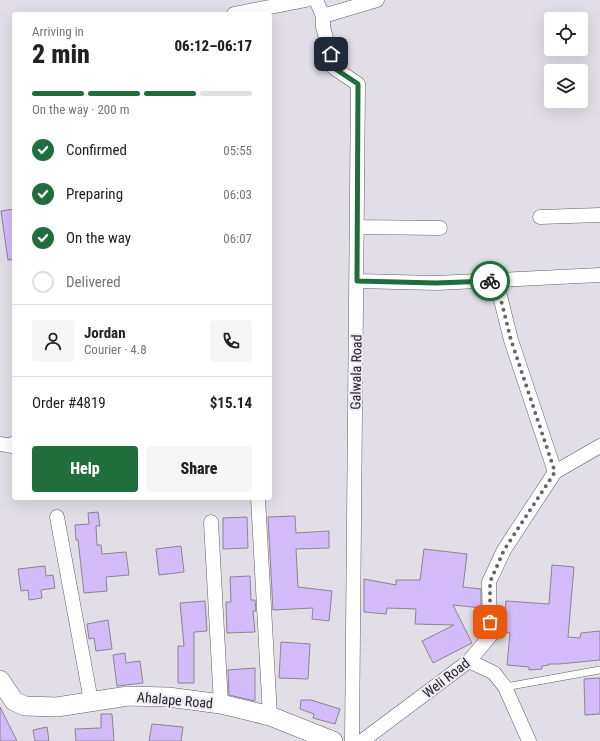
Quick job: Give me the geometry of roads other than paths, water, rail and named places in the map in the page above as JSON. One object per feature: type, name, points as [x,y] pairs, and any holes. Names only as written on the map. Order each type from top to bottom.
[{"type":"street","points":[[244,12],[306,0]]},
{"type":"street","points":[[316,0],[323,16],[377,0]]},
{"type":"street","name":"Galwala Road","points":[[323,16],[323,27],[334,68],[358,84],[358,227],[352,741]]},
{"type":"street","points":[[540,217],[600,215]]},
{"type":"street","points":[[358,227],[440,228]]},
{"type":"street","points":[[357,281],[436,283],[600,275]]},
{"type":"street","points":[[496,280],[511,340],[555,472]]},
{"type":"street","points":[[0,444],[12,446]]},
{"type":"street","name":"Weli Road","points":[[362,741],[470,661],[490,636],[490,582],[504,550],[555,472],[600,446]]},
{"type":"street","points":[[258,500],[270,716]]},
{"type":"street","points":[[57,517],[91,701]]},
{"type":"street","points":[[211,522],[221,704]]},
{"type":"street","points":[[470,661],[494,672],[505,687],[529,741]]},
{"type":"street","name":"Ahalape Road","points":[[0,680],[14,702],[25,706],[56,707],[128,696],[168,697],[221,704],[270,716],[333,741]]},
{"type":"lane","points":[[505,687],[600,670]]}]
